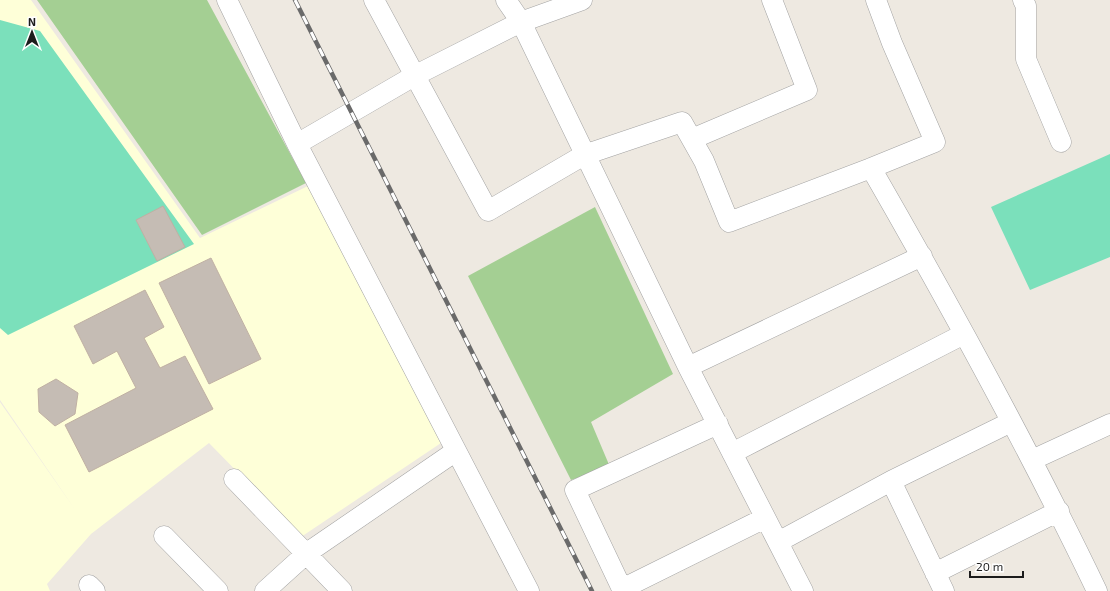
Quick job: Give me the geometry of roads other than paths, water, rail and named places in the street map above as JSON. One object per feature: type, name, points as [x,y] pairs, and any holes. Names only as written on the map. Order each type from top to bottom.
[{"type":"street","points":[[227,0],[297,144],[529,591]]},
{"type":"street","points":[[374,0],[488,211],[584,155],[682,122],[704,161],[729,222],[935,142],[892,43],[876,0]]},
{"type":"street","points":[[506,0],[521,22],[584,155],[688,367],[803,591]]},
{"type":"street","points":[[297,144],[414,76],[521,22],[582,0]]},
{"type":"street","points":[[692,139],[807,90],[772,0]]},
{"type":"street","points":[[1023,0],[1026,6],[1026,59],[1061,142]]},
{"type":"street","points":[[871,168],[922,256],[1059,511],[1093,590]]},
{"type":"street","points":[[688,367],[922,256]]},
{"type":"street","points":[[732,453],[964,334]]},
{"type":"street","points":[[778,542],[891,481],[1011,422]]},
{"type":"street","points":[[718,424],[575,490],[622,590],[765,518]]},
{"type":"street","points":[[1032,460],[1110,424]]},
{"type":"street","points":[[265,591],[307,553],[456,451]]},
{"type":"street","points":[[234,479],[342,591]]},
{"type":"street","points":[[891,481],[944,591]]},
{"type":"street","points":[[935,573],[1059,511]]},
{"type":"street","points":[[164,536],[218,591]]},
{"type":"railway","points":[[295,0],[592,591]]}]
